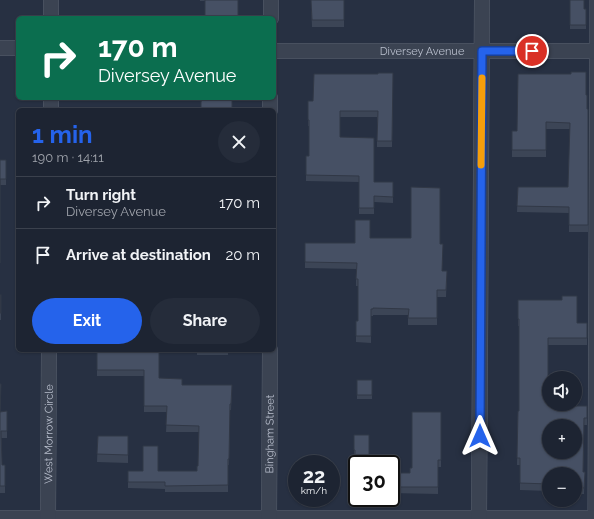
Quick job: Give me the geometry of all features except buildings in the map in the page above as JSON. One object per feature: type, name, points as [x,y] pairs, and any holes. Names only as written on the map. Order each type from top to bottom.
[{"type":"street","points":[[51,0],[51,16]]},
{"type":"street","points":[[271,0],[271,16]]},
{"type":"street","points":[[479,518],[482,0]]},
{"type":"street","points":[[0,48],[16,48]]},
{"type":"street","name":"Diversey Avenue","points":[[276,51],[594,51]]},
{"type":"street","name":"West Morrow Circle","points":[[48,518],[49,352]]},
{"type":"street","name":"Bingham Street","points":[[269,518],[270,352]]},
{"type":"street","points":[[0,518],[593,518]]},
{"type":"lane","points":[[593,518],[594,0]]},
{"type":"slow traffic","points":[[481,165],[482,78]]},
{"type":"route","points":[[480,436],[482,51],[532,51]]}]
